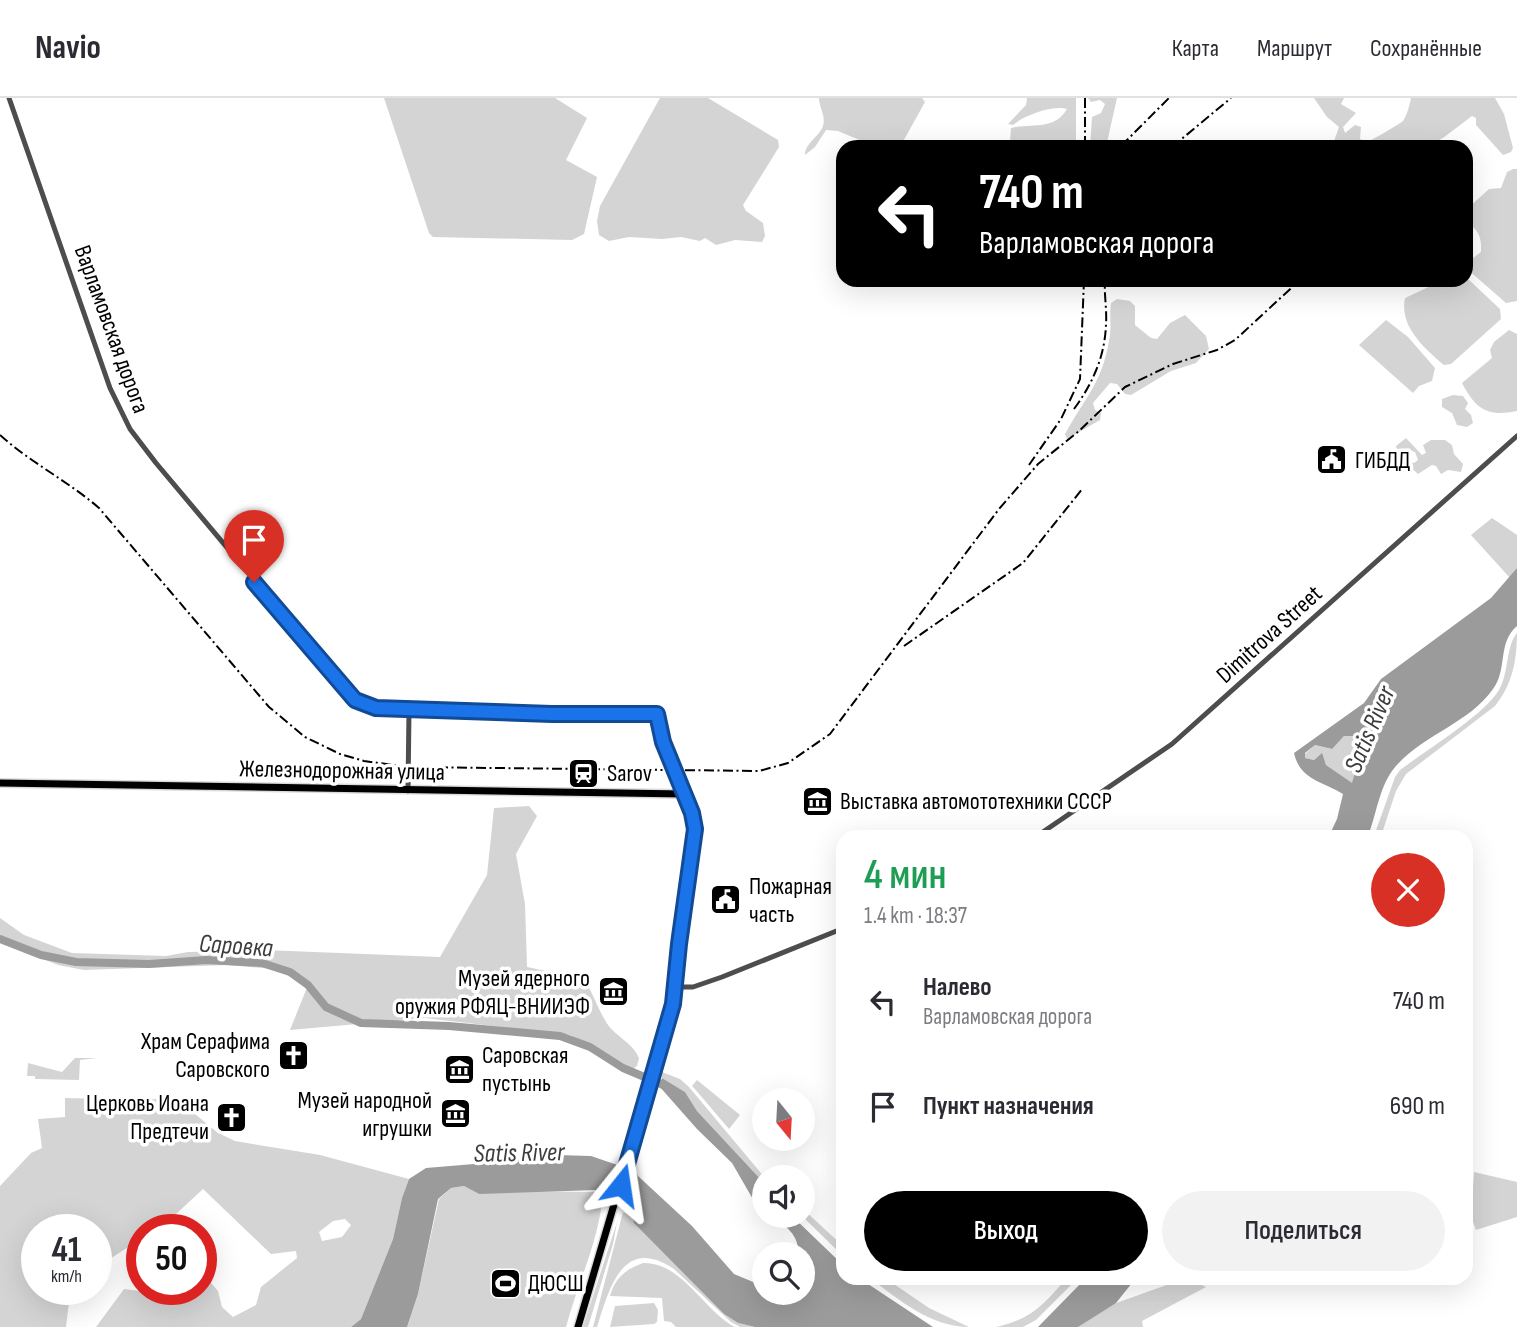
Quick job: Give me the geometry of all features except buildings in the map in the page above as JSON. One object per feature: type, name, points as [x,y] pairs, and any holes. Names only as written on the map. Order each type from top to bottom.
[{"type":"main road","name":"Железнодорожная улица","points":[[0,783],[684,794]]},
{"type":"main road","points":[[578,1327],[617,1202],[676,987],[679,944],[695,829],[684,794]]},
{"type":"street","name":"Варламовская дорога","points":[[9,98],[110,387],[130,429],[223,545],[355,700],[376,708],[409,711],[657,714],[663,742],[684,794]]},
{"type":"street","points":[[1046,830],[1172,744],[1517,436]]},
{"type":"street","points":[[408,791],[409,711]]},
{"type":"street","points":[[676,987],[693,987],[722,977],[836,931]]},
{"type":"shaded area","points":[[384,98],[555,98],[587,118],[566,160],[597,177],[584,234],[572,240],[433,237],[429,233]]},
{"type":"shaded area","points":[[660,98],[708,98],[778,140],[779,147],[743,205],[746,211],[763,223],[765,236],[762,242],[735,240],[716,245],[705,238],[700,241],[681,237],[629,237],[609,241],[599,235],[597,221],[600,206]]},
{"type":"shaded area","points":[[819,98],[922,98],[925,102],[904,140],[859,140],[838,131],[826,130],[815,147],[805,155],[807,147],[823,126],[824,118]]},
{"type":"shaded area","points":[[1027,98],[1076,98],[1076,140],[1010,140],[1011,128],[1056,121],[1067,109],[1047,110],[1032,114],[1013,125],[1008,124],[1026,105]]},
{"type":"shaded area","points":[[1088,98],[1117,98],[1108,140],[1090,140],[1092,117],[1101,113],[1105,104],[1100,100],[1091,102]]},
{"type":"shaded area","points":[[1314,98],[1344,98],[1341,104],[1356,113],[1343,127],[1345,133],[1355,125],[1361,127],[1360,139],[1362,140],[1334,140],[1339,127],[1327,117]]},
{"type":"shaded area","points":[[1411,98],[1495,98],[1504,114],[1513,148],[1511,152],[1503,155],[1476,125],[1476,118],[1472,116],[1443,138],[1371,140],[1403,121]]},
{"type":"shaded area","points":[[1517,169],[1517,301],[1506,303],[1473,274],[1473,258],[1481,252],[1481,242],[1473,227],[1473,204],[1489,189],[1501,188],[1507,172]]},
{"type":"shaded area","points":[[1473,284],[1500,309],[1501,319],[1451,364],[1444,365],[1421,344],[1409,327],[1404,308],[1405,298],[1429,287],[1473,287]]},
{"type":"shaded area","points":[[1117,299],[1130,301],[1135,306],[1135,325],[1151,338],[1157,339],[1170,323],[1185,315],[1206,336],[1209,349],[1196,363],[1171,371],[1131,395],[1125,394],[1117,384],[1110,383],[1093,403],[1095,410],[1101,413],[1100,420],[1067,439],[1065,434],[1102,368],[1110,336],[1111,303]]},
{"type":"shaded area","points":[[1386,320],[1408,337],[1435,368],[1432,381],[1419,386],[1413,393],[1359,345]]},
{"type":"shaded area","points":[[1509,330],[1517,334],[1517,411],[1491,412],[1472,400],[1462,383],[1492,358],[1490,350],[1494,342]]},
{"type":"shaded area","points":[[1453,395],[1463,396],[1468,403],[1465,409],[1471,415],[1473,423],[1467,427],[1457,425],[1452,413],[1442,407],[1442,399]]},
{"type":"shaded area","points":[[1406,438],[1422,455],[1426,453],[1423,445],[1431,440],[1445,440],[1452,445],[1454,454],[1463,464],[1461,472],[1448,470],[1441,474],[1436,466],[1432,465],[1418,474],[1405,462],[1414,463],[1418,460],[1415,452],[1408,450],[1407,455],[1399,458],[1396,446]]},
{"type":"shaded area","points":[[1492,518],[1517,535],[1517,568],[1510,578],[1471,535]]},
{"type":"shaded area","points":[[1517,633],[1512,672],[1501,698],[1495,706],[1406,774],[1396,791],[1383,830],[1376,830],[1400,770],[1468,721],[1499,690],[1513,638]]},
{"type":"shaded area","points":[[1344,736],[1354,736],[1362,747],[1352,784],[1326,765],[1321,754],[1314,760],[1305,758],[1305,754],[1315,745],[1331,749]]},
{"type":"shaded area","points":[[529,806],[537,816],[516,854],[525,904],[527,967],[584,979],[608,1026],[632,1047],[639,1058],[637,1066],[630,1071],[570,1035],[425,1018],[290,1030],[308,985],[274,969],[227,965],[84,970],[58,965],[0,942],[0,918],[24,935],[72,953],[166,956],[188,952],[264,950],[440,957],[487,875],[494,808]]},
{"type":"shaded area","points":[[75,1058],[97,1058],[80,1060],[79,1080],[35,1079],[35,1076],[27,1076],[28,1063],[62,1072]]},
{"type":"shaded area","points":[[662,1072],[680,1079],[689,1087],[754,1165],[752,1170],[697,1111],[685,1092],[662,1078]]},
{"type":"shaded area","points":[[697,1080],[740,1115],[729,1129],[692,1086]]},
{"type":"shaded area","points":[[65,1098],[105,1099],[104,1115],[117,1114],[119,1100],[160,1099],[160,1106],[195,1114],[218,1133],[235,1141],[320,1155],[409,1179],[393,1239],[361,1319],[351,1327],[96,1327],[124,1289],[126,1305],[217,1305],[217,1290],[222,1307],[233,1317],[256,1305],[261,1287],[297,1258],[296,1251],[271,1254],[203,1189],[176,1214],[126,1214],[126,1248],[112,1258],[112,1214],[21,1214],[21,1305],[69,1305],[66,1327],[0,1327],[0,1186],[31,1153],[42,1148],[38,1119],[65,1117]],"holes":[[[345,1219],[351,1225],[342,1237],[322,1241],[319,1232],[333,1221]]]},
{"type":"shaded area","points":[[1474,1172],[1517,1182],[1517,1217],[1476,1230],[1473,1222]]},
{"type":"shaded area","points":[[464,1186],[479,1194],[506,1191],[603,1192],[598,1227],[566,1327],[407,1327],[418,1294],[439,1199],[451,1188]]},
{"type":"shaded area","points":[[623,1212],[632,1217],[724,1314],[738,1323],[755,1327],[740,1327],[731,1322],[674,1269],[656,1260],[642,1258],[630,1262],[621,1271],[607,1297],[597,1327],[593,1327]]},
{"type":"shaded area","points":[[815,1220],[836,1240],[836,1249],[814,1228]]},
{"type":"shaded area","points":[[617,1222],[588,1327],[583,1327]]},
{"type":"shaded area","points":[[643,1263],[657,1265],[681,1278],[713,1310],[735,1327],[676,1327],[671,1322],[664,1321],[662,1298],[610,1296],[622,1275]]},
{"type":"shaded area","points":[[880,1285],[895,1285],[929,1308],[969,1327],[942,1322],[904,1303]]},
{"type":"shaded area","points":[[1061,1285],[1071,1285],[1036,1320],[1023,1327],[996,1327],[1028,1315]]},
{"type":"shaded area","points":[[1166,1285],[1206,1287],[1142,1321],[1143,1327],[1078,1327],[1108,1306]]},
{"type":"shaded area","points":[[654,1303],[658,1310],[657,1322],[654,1324],[610,1327],[615,1306]]},
{"type":"water","name":"Satis River","points":[[1517,568],[1517,626],[1507,640],[1498,681],[1493,689],[1470,712],[1415,748],[1392,771],[1381,794],[1370,830],[1332,830],[1343,794],[1313,779],[1301,769],[1294,753],[1364,703],[1381,679],[1491,598]],"holes":[[[1344,736],[1354,736],[1362,747],[1352,783],[1326,765],[1322,753],[1314,760],[1305,758],[1305,753],[1315,745],[1332,749]]]},
{"type":"water","points":[[662,1078],[685,1092],[697,1111],[752,1170],[752,1198],[732,1163],[659,1086]]},
{"type":"water","points":[[524,1154],[591,1156],[635,1171],[692,1226],[734,1274],[752,1282],[752,1305],[815,1305],[815,1242],[796,1242],[787,1228],[804,1228],[836,1258],[836,1285],[870,1285],[933,1327],[755,1327],[738,1323],[724,1314],[634,1223],[630,1201],[596,1190],[479,1194],[464,1186],[451,1188],[438,1199],[418,1294],[407,1327],[351,1327],[361,1319],[393,1239],[409,1179],[426,1168],[498,1162]]},
{"type":"water","points":[[1079,1285],[1130,1285],[1116,1303],[1078,1327],[1038,1327]]},
{"type":"waterway","name":"Саровка","points":[[0,939],[41,955],[76,962],[149,964],[206,960],[262,963],[290,972],[308,985],[326,1007],[361,1023],[449,1026],[560,1036],[590,1047],[623,1068],[668,1087]]},
{"type":"railway","points":[[1085,98],[1085,140]]},
{"type":"railway","points":[[1127,140],[1169,98]]},
{"type":"railway","points":[[1180,140],[1231,98]]},
{"type":"railway","points":[[1029,465],[1061,419],[1080,379],[1084,287]]},
{"type":"railway","points":[[1074,409],[1092,379],[1103,347],[1105,287]]},
{"type":"railway","points":[[0,435],[99,508],[269,707],[305,737],[340,754],[364,761],[408,767],[759,771],[788,763],[830,734],[999,509],[1038,464],[1079,431],[1125,387],[1173,364],[1217,350],[1235,340],[1292,287]]},
{"type":"railway","points":[[904,646],[1023,563],[1083,488]]},
{"type":"place","name":"ГИБДД","points":[[1332,460]]},
{"type":"place","name":"Sarov","points":[[584,773]]},
{"type":"place","name":"Выставка автомототехники СССР","points":[[817,801]]},
{"type":"place","name":"Пожарная часть","points":[[726,900]]},
{"type":"place","name":"Музей ядерного оружия РФЯЦ-ВНИИЭФ","points":[[613,992]]},
{"type":"place","name":"Храм Серафима Саровского","points":[[293,1055]]},
{"type":"place","name":"Саровская пустынь","points":[[459,1069]]},
{"type":"place","name":"Музей народной игрушки","points":[[455,1114]]},
{"type":"place","name":"Церковь Иоана Предтечи","points":[[232,1117]]},
{"type":"place","name":"ДЮСШ","points":[[505,1283]]},
{"type":"route","points":[[254,582],[355,700],[376,708],[409,711],[657,714],[663,742],[692,813],[695,829],[673,1004],[621,1185]]}]
